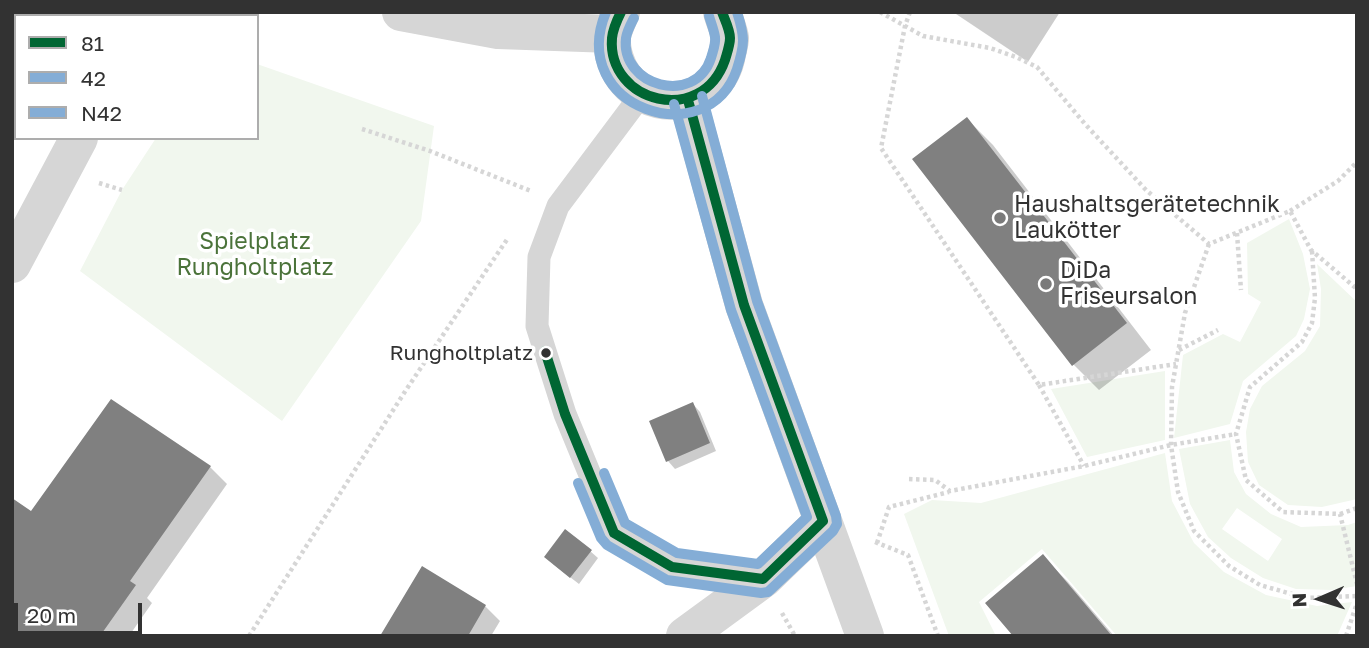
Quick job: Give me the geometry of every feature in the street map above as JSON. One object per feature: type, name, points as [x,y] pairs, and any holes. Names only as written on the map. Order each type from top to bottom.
[{"type":"street","points":[[401,12],[498,30],[617,23],[614,58],[625,79],[642,94],[662,101],[688,100],[711,86],[725,67],[730,39],[722,12]]},
{"type":"street","points":[[688,100],[744,304],[865,636]]},
{"type":"street","points":[[12,264],[78,140]]},
{"type":"street","points":[[685,636],[763,579],[823,521]]},
{"type":"lane","points":[[642,94],[558,206],[539,257],[537,326],[565,414],[614,533],[672,567],[763,579]]},
{"type":"path","points":[[880,12],[923,36],[990,48],[1037,67],[1146,190],[1209,244]]},
{"type":"path","points":[[909,12],[881,148],[1040,385],[1084,466]]},
{"type":"path","points":[[362,129],[430,150],[538,194]]},
{"type":"path","points":[[1357,162],[1338,181],[1290,211],[1209,244],[1185,313],[1172,387],[1171,445],[1178,492],[1195,531],[1229,566],[1260,585],[1306,598],[1357,596]]},
{"type":"path","points":[[1290,211],[1311,250],[1357,289]]},
{"type":"path","points":[[249,636],[406,390],[515,228]]},
{"type":"path","points":[[1237,233],[1241,290]]},
{"type":"path","points":[[1311,250],[1315,298],[1312,323],[1302,342],[1250,387],[1236,434],[1246,480],[1283,512],[1340,514],[1357,508]]},
{"type":"path","points":[[1179,350],[1218,330]]},
{"type":"path","points":[[1040,385],[1177,364]]},
{"type":"path","points":[[877,543],[889,507],[950,491],[1236,434]]},
{"type":"path","points":[[909,479],[935,480],[950,491]]},
{"type":"path","points":[[1340,514],[1357,584]]},
{"type":"path","points":[[823,521],[908,555],[939,636]]},
{"type":"path","points":[[1346,636],[1357,603]]},
{"type":"green space","name":"Spielplatz Rungholtplatz","points":[[259,65],[434,126],[421,221],[282,421],[80,271],[122,190],[155,140],[259,140]]},
{"type":"green space","points":[[1289,219],[1303,254],[1310,289],[1304,319],[1296,336],[1243,381],[1230,424],[1174,438],[1183,355],[1223,334],[1240,342],[1261,302],[1248,294],[1247,243]]},
{"type":"green space","points":[[1317,264],[1357,302],[1357,499],[1322,507],[1288,505],[1259,485],[1248,462],[1246,432],[1250,409],[1262,386],[1305,351],[1320,326],[1321,289]]},
{"type":"green space","points":[[1165,371],[1165,440],[1087,457],[1051,389]]},
{"type":"green space","points":[[1230,440],[1234,472],[1246,494],[1271,514],[1301,527],[1348,525],[1357,522],[1357,586],[1332,590],[1296,589],[1263,578],[1231,558],[1208,537],[1190,504],[1179,449]],"holes":[[[1237,508],[1282,539],[1268,561],[1222,529]]]},
{"type":"green space","points":[[1165,453],[1172,501],[1194,543],[1224,572],[1266,595],[1317,606],[1352,602],[1337,636],[1117,636],[1042,549],[979,602],[996,636],[949,636],[904,514],[932,500],[981,503]]},
{"type":"building","points":[[967,117],[1127,323],[1072,366],[912,159]]},
{"type":"building","points":[[111,399],[211,466],[130,581],[136,585],[100,636],[12,636],[12,498],[31,511]]},
{"type":"building","points":[[693,402],[710,443],[666,462],[649,421]]},
{"type":"building","points":[[565,529],[592,550],[570,578],[544,557]]},
{"type":"building","points":[[1043,554],[1112,636],[1013,636],[985,603]]},
{"type":"building","points":[[422,566],[486,605],[468,636],[380,636]]},
{"type":"transit line","name":"42","points":[[606,12],[599,46],[606,74],[622,95],[646,109],[672,114],[699,110],[721,95],[737,69],[742,53],[743,34],[737,12]]},
{"type":"transit line","name":"81","points":[[621,12],[612,38],[614,60],[624,78],[639,91],[658,98],[678,100],[697,94],[713,81],[725,60],[730,38],[722,12]]},
{"type":"transit line","name":"N42","points":[[634,18],[626,38],[627,55],[634,68],[646,78],[675,86],[690,82],[703,73],[711,58],[715,40],[709,16]]},
{"type":"transit line","name":"42","points":[[578,483],[601,538],[607,545],[667,580],[768,592],[833,531],[837,524],[757,301],[702,96]]},
{"type":"transit line","name":"81","points":[[545,351],[565,414],[614,533],[672,567],[763,579],[823,521],[744,305],[688,100]]},
{"type":"transit line","name":"N42","points":[[604,473],[625,523],[677,553],[758,564],[807,517],[731,310],[674,104]]},
{"type":"place","name":"Haushaltsgerätetechnik Laukötter","points":[[1000,218]]},
{"type":"place","name":"DiDa Friseursalon","points":[[1046,284]]},
{"type":"place","name":"Rungholtplatz","points":[[546,353]]}]
